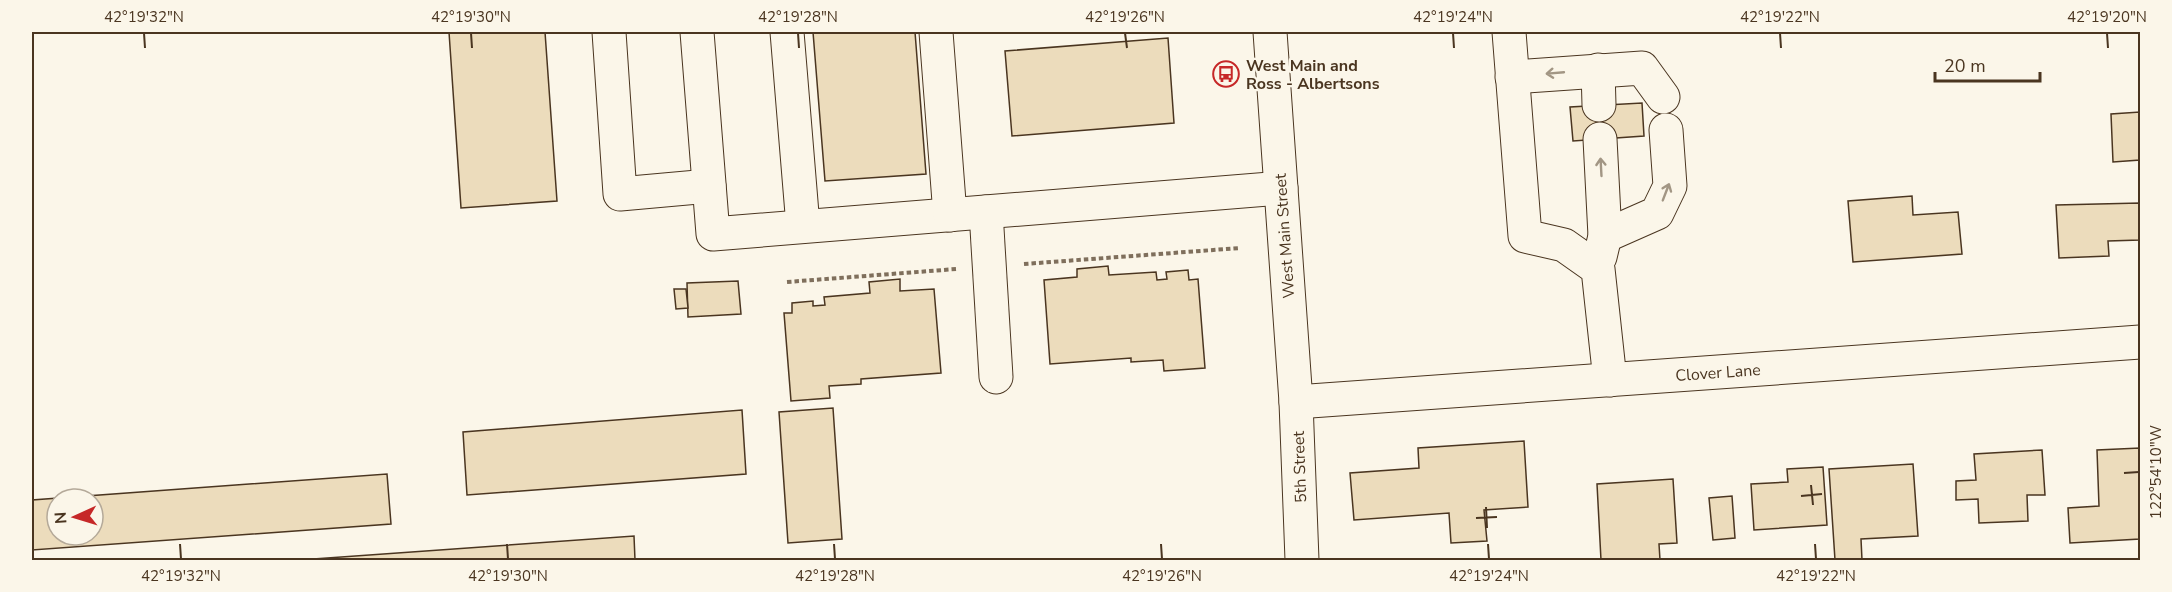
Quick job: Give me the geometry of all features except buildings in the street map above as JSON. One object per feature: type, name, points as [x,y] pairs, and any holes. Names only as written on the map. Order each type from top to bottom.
[{"type":"street","points":[[609,32],[620,194],[709,186]]},
{"type":"street","points":[[697,32],[713,234],[1281,188]]},
{"type":"street","points":[[787,32],[803,226]]},
{"type":"street","points":[[936,32],[950,215]]},
{"type":"street","name":"West Main Street","points":[[1270,32],[1296,402]]},
{"type":"street","points":[[1509,32],[1525,236],[1564,245],[1598,269]]},
{"type":"street","points":[[1512,76],[1642,68],[1663,97]]},
{"type":"street","points":[[1598,70],[1599,105]]},
{"type":"street","points":[[1605,236],[1657,213],[1670,186],[1666,130]]},
{"type":"street","points":[[1600,139],[1605,236],[1598,269],[1610,380]]},
{"type":"street","points":[[986,212],[996,376]]},
{"type":"street","name":"Clover Lane","points":[[1296,402],[2140,342]]},
{"type":"street","name":"5th Street","points":[[1296,402],[1302,546]]},
{"type":"place","name":"West Main and Ross - Albertsons","points":[[1226,74]]}]
